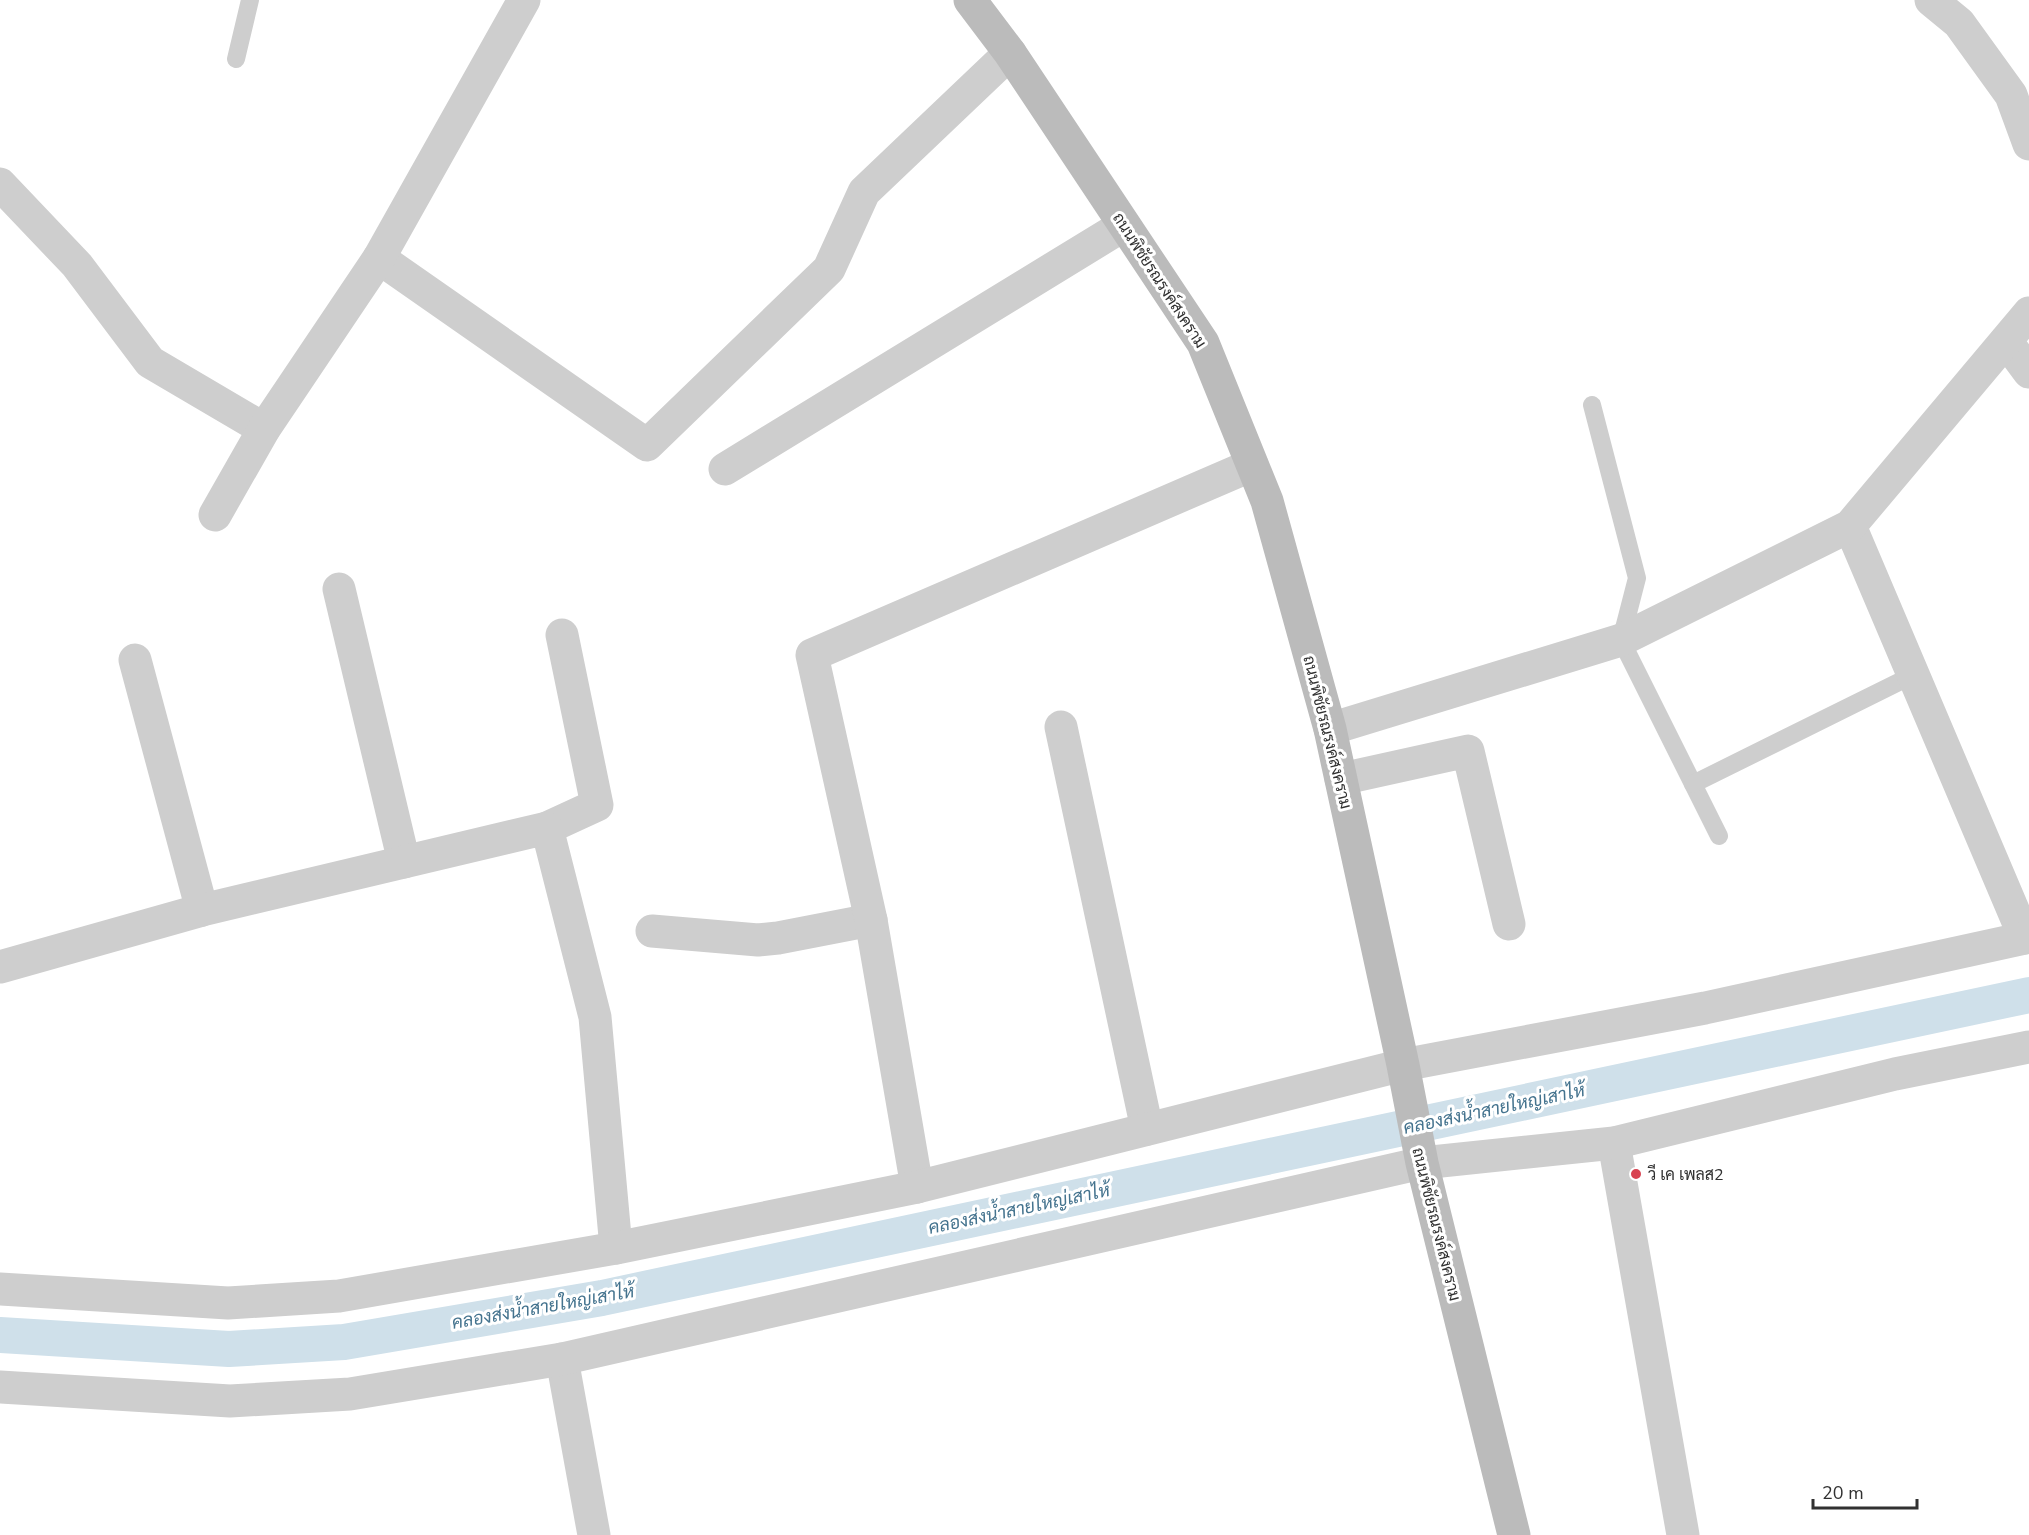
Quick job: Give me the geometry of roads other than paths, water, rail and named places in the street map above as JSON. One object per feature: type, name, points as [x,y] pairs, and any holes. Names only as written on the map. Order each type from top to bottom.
[{"type":"main road","name":"ถนนพิชัยรณรงค์สงคราม","points":[[970,0],[1010,53],[1203,343],[1267,501],[1330,729],[1406,1080],[1420,1156],[1506,1532]]},
{"type":"street","points":[[215,515],[264,429],[379,258],[524,0]]},
{"type":"street","points":[[1931,0],[1959,23],[2011,95],[2029,144]]},
{"type":"street","points":[[379,258],[647,445],[829,269],[864,192],[1010,53]]},
{"type":"street","points":[[0,184],[77,265],[150,362],[264,429]]},
{"type":"street","points":[[725,469],[1124,225]]},
{"type":"street","points":[[1330,729],[1621,640],[1850,526],[2029,313]]},
{"type":"street","points":[[2006,341],[2029,372]]},
{"type":"street","points":[[917,1187],[871,920],[812,655],[1252,465]]},
{"type":"street","points":[[0,1288],[228,1303],[328,1297],[616,1248],[917,1187],[1147,1129],[1406,1080],[1705,1008],[2027,937],[1850,526]]},
{"type":"street","points":[[339,589],[404,862]]},
{"type":"street","points":[[0,968],[202,910],[547,828],[597,805],[562,635]]},
{"type":"street","points":[[135,660],[202,910]]},
{"type":"street","points":[[1060,727],[1147,1129]]},
{"type":"street","points":[[1341,779],[1468,751],[1509,924]]},
{"type":"street","points":[[547,828],[595,1017],[616,1248]]},
{"type":"street","points":[[652,931],[758,940],[871,920]]},
{"type":"street","points":[[0,1387],[230,1401],[351,1394],[562,1359],[1420,1156],[1614,1143],[1895,1074],[2029,1047]]},
{"type":"street","points":[[1614,1143],[1683,1535]]},
{"type":"street","points":[[562,1359],[594,1535]]},
{"type":"lane","points":[[236,59],[250,0]]},
{"type":"lane","points":[[1592,405],[1637,578],[1621,640],[1719,836]]},
{"type":"lane","points":[[1693,784],[1913,675]]},
{"type":"waterway","name":"คลองส่งน้ำสายใหญ่เสาไห้","points":[[0,1335],[229,1349],[344,1342],[602,1298],[2029,995]]},
{"type":"place","name":"วี เค เพลส2","points":[[1636,1174]]}]
